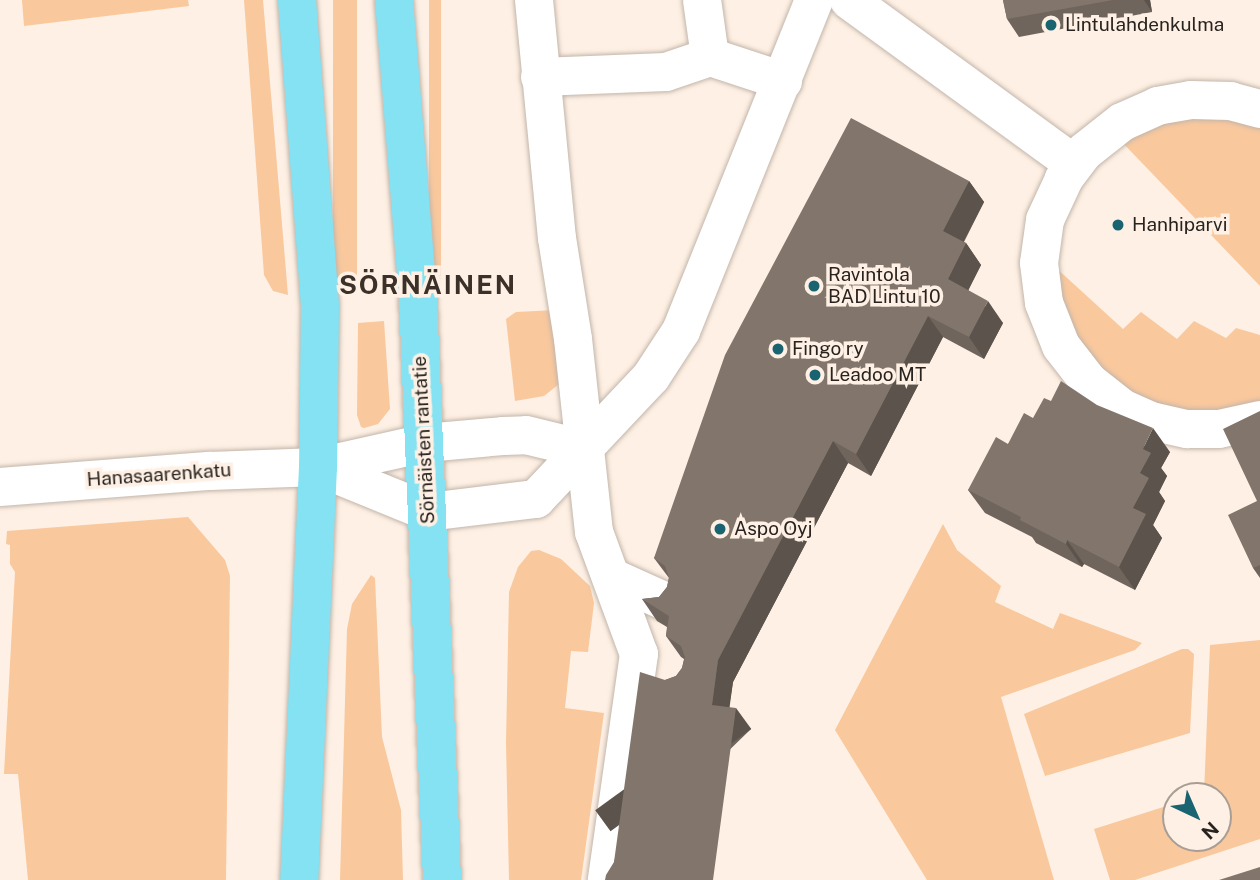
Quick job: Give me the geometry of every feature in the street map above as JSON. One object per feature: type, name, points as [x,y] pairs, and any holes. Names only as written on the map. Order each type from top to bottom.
[{"type":"main road","points":[[298,0],[320,306],[318,467],[299,880]]},
{"type":"main road","name":"Sörnäisten rantatie","points":[[394,0],[411,197],[425,443],[442,880]]},
{"type":"street","points":[[534,0],[557,238],[573,339],[594,532],[639,654],[653,668],[607,880]]},
{"type":"street","points":[[702,0],[710,57]]},
{"type":"street","points":[[318,467],[428,512],[536,499],[651,377],[681,331],[814,0]]},
{"type":"street","points":[[849,0],[1074,164]]},
{"type":"street","points":[[540,77],[666,72],[710,57],[783,81]]},
{"type":"street","points":[[1260,109],[1218,100],[1191,100],[1158,106],[1122,122],[1096,141],[1074,164],[1057,192],[1045,220],[1039,262],[1044,303],[1061,346],[1089,382],[1122,408],[1151,421],[1187,429],[1219,429],[1260,420]]},
{"type":"street","points":[[318,467],[425,443],[526,435],[583,449]]},
{"type":"street","name":"Hanasaarenkatu","points":[[0,487],[210,471],[318,467]]},
{"type":"street","points":[[611,577],[662,600]]},
{"type":"shaded area","points":[[22,0],[188,0],[189,6],[24,26]]},
{"type":"shaded area","points":[[244,0],[263,0],[288,295],[273,291],[264,275]]},
{"type":"shaded area","points":[[333,0],[357,0],[357,292],[333,292]]},
{"type":"shaded area","points":[[429,0],[441,0],[441,276],[429,276]]},
{"type":"shaded area","points":[[1175,116],[1260,123],[1260,286],[1120,140]]},
{"type":"shaded area","points":[[1054,266],[1123,329],[1141,312],[1177,339],[1194,321],[1226,338],[1236,328],[1260,335],[1260,405],[1233,413],[1173,412],[1118,387],[1067,326]]},
{"type":"shaded area","points":[[556,310],[559,384],[544,396],[515,401],[506,319],[516,312]]},
{"type":"shaded area","points":[[384,321],[390,409],[378,424],[364,428],[361,427],[357,415],[358,323]]},
{"type":"shaded area","points":[[188,517],[225,560],[230,576],[226,880],[28,880],[18,774],[4,774],[15,572],[10,564],[10,545],[6,544],[7,531]]},
{"type":"shaded area","points":[[943,524],[957,550],[1001,586],[995,602],[1053,629],[1060,613],[1142,643],[1135,650],[1001,697],[1054,880],[927,880],[835,730]]},
{"type":"shaded area","points":[[539,550],[561,559],[590,586],[594,603],[588,652],[571,651],[565,708],[604,713],[581,880],[509,880],[506,743],[509,592],[518,567],[531,551]]},
{"type":"shaded area","points":[[371,575],[375,578],[382,737],[401,810],[403,880],[340,880],[347,629],[352,604]]},
{"type":"shaded area","points":[[1260,640],[1260,839],[1232,848],[1232,782],[1204,782],[1210,645]]},
{"type":"shaded area","points":[[1182,649],[1188,649],[1194,654],[1190,733],[1045,776],[1024,714]]},
{"type":"shaded area","points":[[1162,807],[1162,852],[1220,852],[1135,880],[1110,880],[1094,829]]},
{"type":"building","points":[[1003,0],[1113,0],[1007,19]]},
{"type":"building","points":[[851,118],[969,181],[943,231],[966,243],[948,279],[988,301],[969,337],[928,316],[856,454],[833,441],[718,660],[712,705],[736,708],[713,880],[605,880],[614,862],[640,672],[665,680],[676,676],[685,657],[681,646],[666,636],[669,616],[642,599],[659,597],[667,587],[669,577],[665,566],[654,558],[725,355]]},
{"type":"building","points":[[1061,381],[1097,405],[1153,428],[1143,449],[1151,453],[1140,473],[1149,478],[1133,508],[1146,514],[1119,567],[1067,540],[1066,544],[968,490],[996,437],[1008,444],[1024,413],[1033,418],[1044,398],[1051,401]]},
{"type":"building","points":[[1260,411],[1260,565],[1253,568],[1228,515],[1257,501],[1223,429]]},
{"type":"building","points":[[1260,867],[1260,880],[1219,880]]},
{"type":"place","name":"Lintulahdenkulma","points":[[1051,25]]},
{"type":"place","name":"Hanhiparvi","points":[[1118,225]]},
{"type":"place","name":"Ravintola BAD Lintu 10","points":[[814,286]]},
{"type":"place","name":"Fingo ry","points":[[778,349]]},
{"type":"place","name":"Leadoo MT","points":[[815,375]]},
{"type":"place","name":"Aspo Oyj","points":[[720,529]]},
{"type":"district","name":"SÖRNÄINEN","points":[[428,285]]}]
